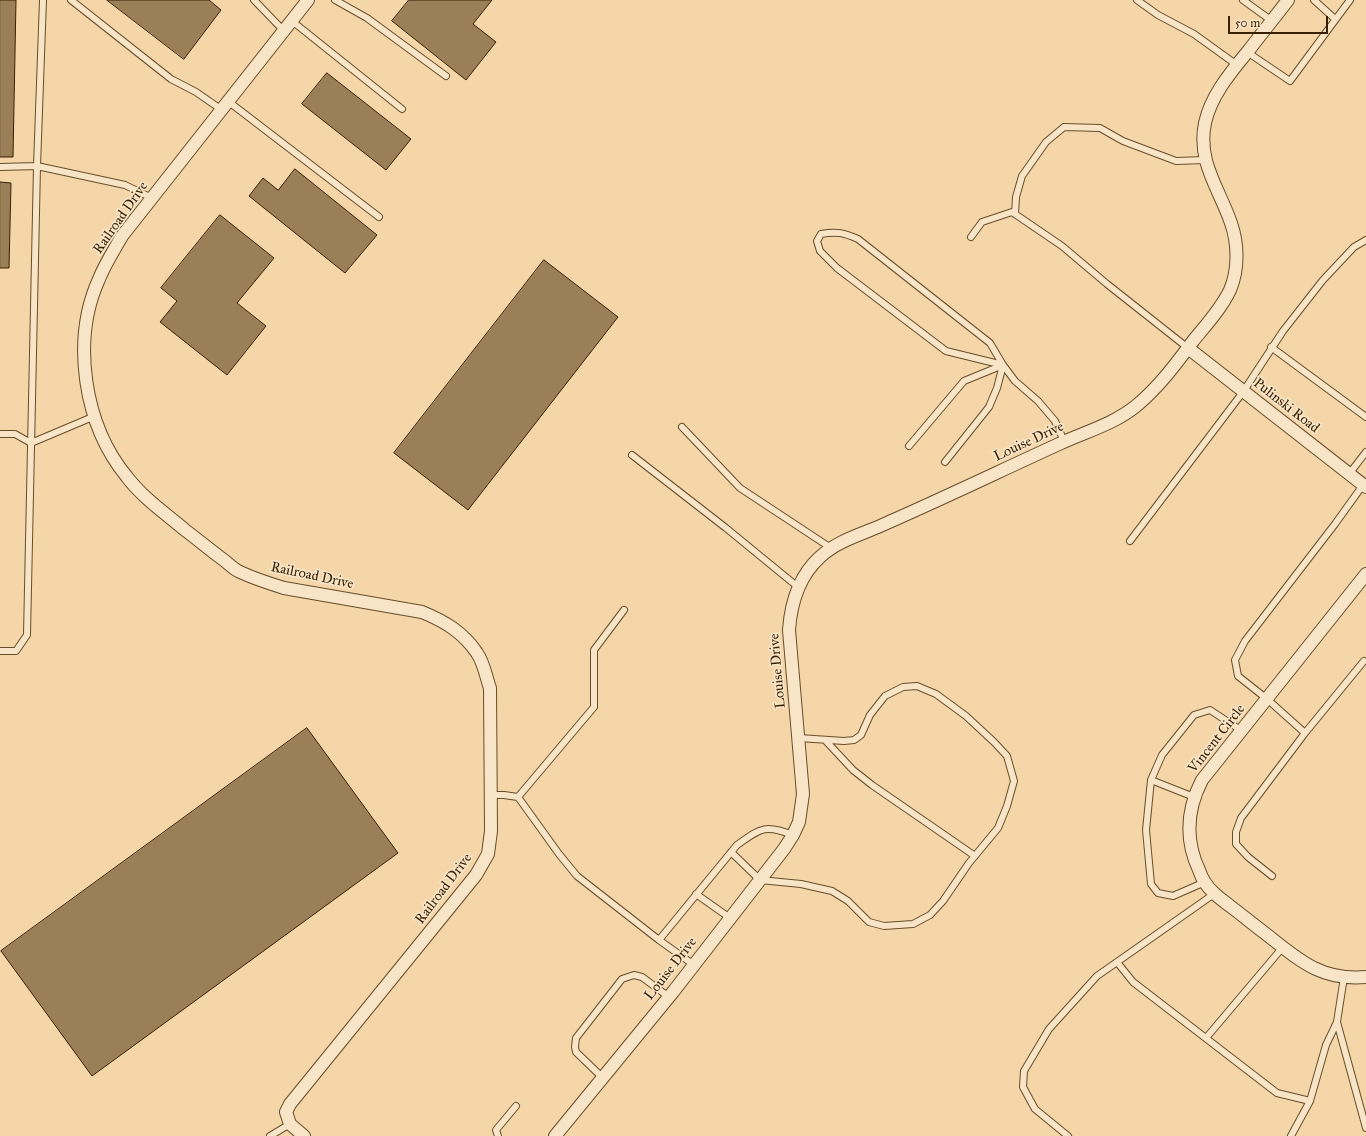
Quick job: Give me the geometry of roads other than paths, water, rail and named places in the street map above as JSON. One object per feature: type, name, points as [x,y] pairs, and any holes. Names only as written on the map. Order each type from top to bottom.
[{"type":"street","name":"Railroad Drive","points":[[290,1124],[286,1112],[290,1104],[476,875],[488,854],[491,831],[490,688],[477,653],[458,631],[443,621],[422,612],[284,588],[263,581],[237,570],[145,497],[126,477],[110,453],[100,431],[87,387],[84,353],[86,331],[98,279],[122,236],[308,0]]},
{"type":"street","name":"Louise Drive","points":[[555,1136],[694,965],[760,880],[793,835],[799,822],[803,794],[789,630],[791,612],[798,588],[811,568],[820,557],[831,548],[1127,413],[1152,391],[1221,306],[1231,288],[1237,253],[1235,238],[1230,222],[1205,160],[1203,144],[1205,123],[1210,107],[1220,88],[1288,0]]},
{"type":"street","name":"Pulinski Road","points":[[1188,348],[1364,486]]},
{"type":"street","name":"Vincent Circle","points":[[1366,574],[1202,780],[1194,797],[1190,814],[1189,831],[1194,860],[1205,882],[1214,894],[1303,963],[1322,973],[1337,977],[1366,977]]},
{"type":"street","points":[[290,1124],[304,1136]]},
{"type":"lane","points":[[0,651],[16,651],[27,635],[42,0]]},
{"type":"lane","points":[[71,0],[171,80],[225,106],[379,217]]},
{"type":"lane","points":[[254,0],[284,31]]},
{"type":"lane","points":[[335,0],[367,18],[446,76]]},
{"type":"lane","points":[[1136,0],[1158,15],[1194,34],[1237,66]]},
{"type":"lane","points":[[1243,0],[1272,21]]},
{"type":"lane","points":[[1314,0],[1335,19]]},
{"type":"lane","points":[[1247,52],[1290,81],[1350,0]]},
{"type":"lane","points":[[292,21],[402,109]]},
{"type":"lane","points":[[1015,214],[1016,198],[1022,176],[1046,142],[1064,127],[1100,128],[1123,141],[1176,161],[1205,160]]},
{"type":"lane","points":[[0,167],[37,166],[125,185],[152,198]]},
{"type":"lane","points":[[971,237],[982,222],[1012,212],[1062,246],[1107,284],[1188,348]]},
{"type":"lane","points":[[1002,365],[946,351],[837,268],[820,251],[817,241],[821,234],[830,232],[844,233],[858,239],[990,343],[1002,365],[1015,381],[1038,401],[1055,421],[1064,441]]},
{"type":"lane","points":[[1130,541],[1243,392],[1282,331],[1323,280],[1354,247],[1366,240]]},
{"type":"lane","points":[[1272,348],[1366,417]]},
{"type":"lane","points":[[909,446],[964,381],[1002,365]]},
{"type":"lane","points":[[945,462],[989,407],[997,388],[1002,365]]},
{"type":"lane","points":[[31,443],[95,416]]},
{"type":"lane","points":[[682,427],[740,488],[831,548]]},
{"type":"lane","points":[[0,434],[15,434],[31,443]]},
{"type":"lane","points":[[1349,474],[1366,452]]},
{"type":"lane","points":[[632,455],[726,528],[798,588]]},
{"type":"lane","points":[[1305,733],[1267,699],[1238,676],[1235,660],[1245,641],[1364,486]]},
{"type":"lane","points":[[518,797],[594,707],[594,650],[624,610]]},
{"type":"lane","points":[[1272,876],[1248,857],[1236,844],[1236,832],[1241,818],[1305,733],[1364,661]]},
{"type":"lane","points":[[731,852],[760,880],[801,884],[832,891],[848,901],[869,922],[884,926],[913,924],[930,915],[943,901],[975,856],[998,828],[1007,806],[1014,781],[1007,756],[966,716],[936,694],[917,686],[902,686],[885,696],[870,715],[861,735],[854,740],[844,742],[799,738]]},
{"type":"lane","points":[[1205,882],[1173,896],[1158,893],[1151,884],[1146,830],[1151,780],[1162,755],[1194,715],[1210,710],[1242,731]]},
{"type":"lane","points":[[825,740],[853,770],[872,785],[975,856]]},
{"type":"lane","points":[[1151,780],[1194,797]]},
{"type":"lane","points":[[491,795],[518,797],[559,854],[577,876],[659,940],[694,965]]},
{"type":"lane","points":[[659,940],[737,845],[753,834],[770,828],[778,829],[793,835]]},
{"type":"lane","points":[[696,894],[730,918]]},
{"type":"lane","points":[[1068,1136],[1035,1109],[1023,1087],[1024,1071],[1050,1029],[1097,976],[1214,894]]},
{"type":"lane","points":[[1206,1038],[1282,946]]},
{"type":"lane","points":[[1116,962],[1133,982],[1277,1093],[1310,1101]]},
{"type":"lane","points":[[603,1078],[576,1052],[576,1038],[622,979],[634,975],[642,977],[669,997]]},
{"type":"lane","points":[[1291,1136],[1310,1101],[1326,1045],[1337,1022],[1344,977]]},
{"type":"lane","points":[[1337,1022],[1366,1128]]},
{"type":"lane","points":[[491,1136],[497,1133],[516,1106]]},
{"type":"lane","points":[[270,1136],[290,1124]]}]
